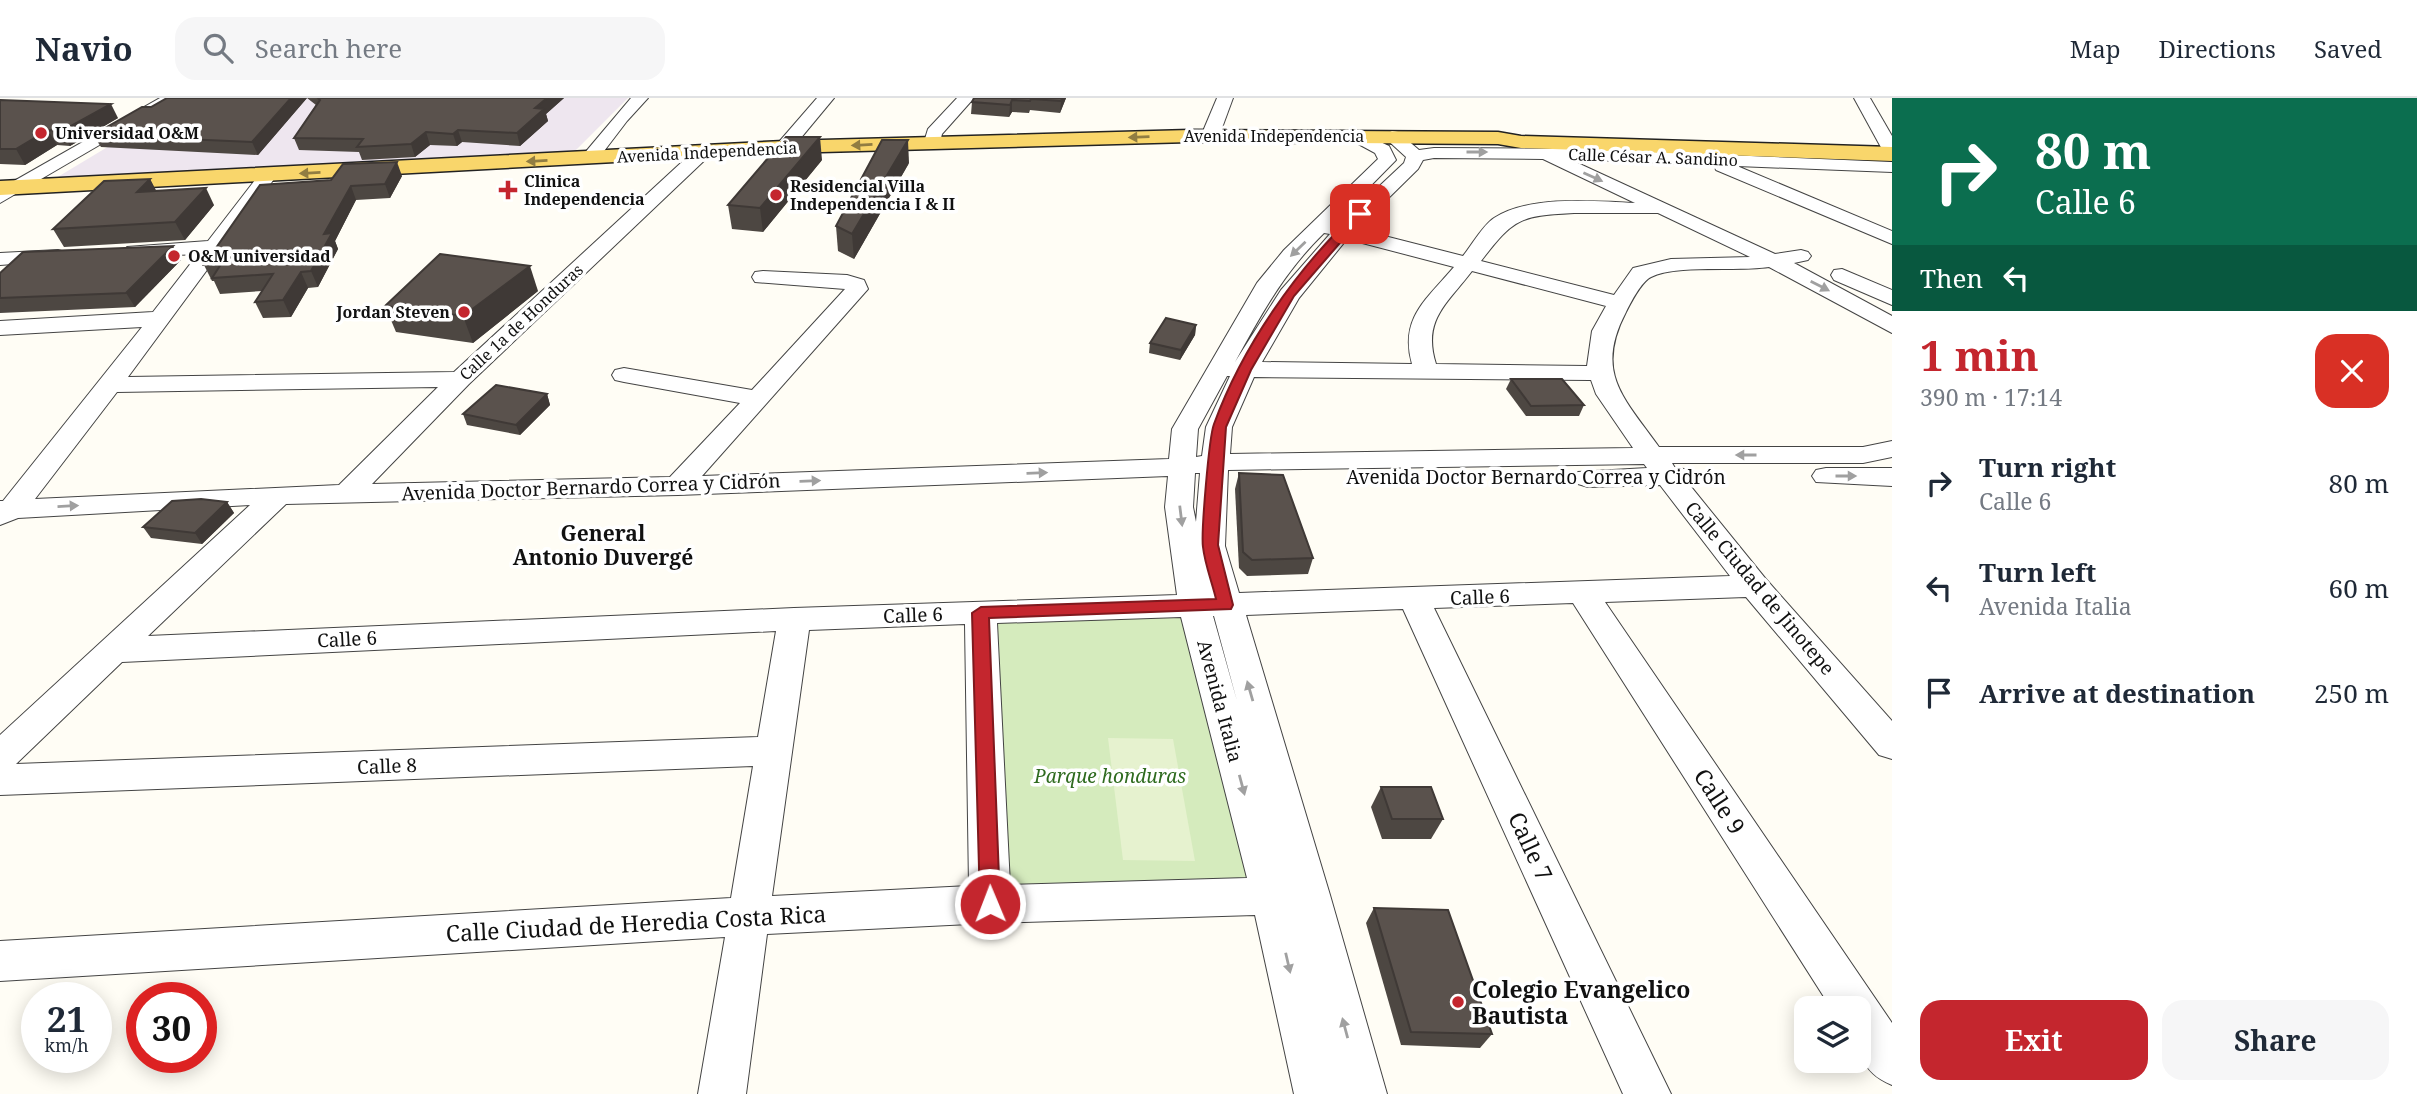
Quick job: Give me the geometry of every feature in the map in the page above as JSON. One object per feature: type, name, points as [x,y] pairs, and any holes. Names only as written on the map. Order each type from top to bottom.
[{"type":"main road","name":"Avenida Independencia","points":[[4,191],[784,147],[1210,136],[1510,138],[1551,144],[1891,153]]},
{"type":"street","points":[[4,191],[172,98]]},
{"type":"street","points":[[589,159],[621,117],[640,98]]},
{"type":"street","points":[[784,147],[826,98]]},
{"type":"street","points":[[933,142],[934,133],[966,98]]},
{"type":"street","points":[[1210,136],[1225,98]]},
{"type":"street","points":[[1862,98],[1891,153]]},
{"type":"street","points":[[128,107],[154,108]]},
{"type":"street","name":"Avenida Italia","points":[[1333,228],[1387,160],[1383,150],[1357,136]]},
{"type":"street","points":[[1392,136],[1415,156]]},
{"type":"street","points":[[1551,144],[1664,209],[1859,305],[1892,326]]},
{"type":"street","name":"Calle César A. Sandino","points":[[1415,156],[1551,144],[1582,154],[1706,159],[1891,153]]},
{"type":"street","name":"Calle 1a de Honduras","points":[[345,495],[460,379],[702,153]]},
{"type":"street","points":[[1582,154],[1892,298]]},
{"type":"street","name":"Avenida Italia","points":[[1363,1094],[1291,896],[1210,605],[1210,545],[1204,469],[1185,429],[1232,369],[1265,288],[1291,254],[1333,228],[1412,165],[1415,156]]},
{"type":"street","points":[[1706,159],[1892,238]]},
{"type":"street","points":[[4,512],[110,385],[268,175]]},
{"type":"street","points":[[1426,371],[1419,348],[1421,322],[1470,264],[1500,223],[1513,215],[1559,210],[1664,209]]},
{"type":"street","points":[[1834,214],[1892,218]]},
{"type":"street","points":[[1333,228],[1619,303]]},
{"type":"street","points":[[107,253],[214,247]]},
{"type":"street","points":[[0,259],[80,254]]},
{"type":"street","points":[[1232,369],[1600,373],[1599,355],[1604,331],[1619,303],[1641,273],[1654,268],[1684,264],[1747,264],[1801,256]]},
{"type":"street","points":[[678,486],[857,289],[856,285],[847,282],[763,277]]},
{"type":"street","points":[[0,328],[159,319]]},
{"type":"street","name":"Calle Ciudad de Jinotepe","points":[[1600,373],[1609,394],[1659,465],[1754,586],[1892,745]]},
{"type":"street","points":[[624,374],[757,398]]},
{"type":"street","points":[[110,385],[460,379]]},
{"type":"street","name":"Avenida Doctor Bernardo Correa y Cidrón","points":[[4,512],[278,495],[678,486],[1204,469],[1631,478],[1659,465],[1863,455],[1892,449]]},
{"type":"street","name":"Avenida Doctor Bernardo Correa y Cidrón","points":[[1659,465],[1892,477]]},
{"type":"street","points":[[0,757],[278,495]]},
{"type":"street","name":"Calle 6","points":[[114,650],[794,619],[1754,586]]},
{"type":"street","name":"Calle 9","points":[[1583,593],[1848,996]]},
{"type":"street","name":"Calle 7","points":[[1415,599],[1647,1094]]},
{"type":"street","points":[[981,613],[990,904]]},
{"type":"street","points":[[722,1094],[794,619]]},
{"type":"street","name":"Calle 8","points":[[0,780],[775,751]]},
{"type":"street","name":"Avenida Italia","points":[[1291,896],[1318,1094]]},
{"type":"street","name":"Calle Ciudad de Heredia Costa Rica","points":[[0,961],[750,916],[990,904],[1291,896]]},
{"type":"street","name":"Calle 9","points":[[1871,1031],[1892,1062]]},
{"type":"shaded area","points":[[189,98],[628,98],[575,151],[56,178]]},
{"type":"green space","name":"Parque honduras","points":[[1194,605],[1272,897],[990,904],[981,613]]},
{"type":"green space","points":[[1108,738],[1173,739],[1195,861],[1123,860]]},
{"type":"building","points":[[167,98],[291,98],[252,142],[93,135],[142,107],[151,107]]},
{"type":"building","points":[[318,98],[547,98],[535,108],[544,109],[517,133],[458,130],[453,134],[426,132],[411,144],[357,147],[363,139],[294,138],[320,100]]},
{"type":"building","points":[[974,98],[1062,98],[1061,101],[1012,100],[1010,105],[972,102]]},
{"type":"building","points":[[0,100],[111,104],[62,131],[48,130],[16,149],[0,149]]},
{"type":"building","points":[[786,137],[820,137],[760,208],[728,205]]},
{"type":"building","points":[[882,140],[908,140],[852,234],[836,226]]},
{"type":"building","points":[[397,162],[385,184],[351,186],[324,234],[332,233],[311,271],[301,272],[283,300],[255,302],[273,274],[212,278],[221,264],[204,265],[260,185],[331,180],[343,164]]},
{"type":"building","points":[[150,179],[137,192],[206,188],[175,222],[53,229],[104,181]]},
{"type":"building","points":[[173,246],[126,293],[0,298],[0,273],[23,252]]},
{"type":"building","points":[[440,254],[530,266],[463,316],[385,306]]},
{"type":"building","points":[[1166,318],[1196,325],[1181,350],[1150,343]]},
{"type":"building","points":[[1511,379],[1562,379],[1584,405],[1531,406]]},
{"type":"building","points":[[496,385],[547,394],[516,425],[463,414]]},
{"type":"building","points":[[1239,473],[1283,475],[1313,558],[1252,560],[1243,552]]},
{"type":"building","points":[[201,499],[227,502],[195,533],[143,527],[172,501]]},
{"type":"building","points":[[1381,787],[1431,787],[1443,819],[1392,819]]},
{"type":"building","points":[[1374,908],[1448,910],[1492,1034],[1411,1032]]},
{"type":"place","name":"Universidad O&M","points":[[41,133]]},
{"type":"place","name":"Clinica Independencia","points":[[508,190]]},
{"type":"place","name":"Residencial Villa Independencia I & II","points":[[776,195]]},
{"type":"place","name":"O&M universidad","points":[[174,256]]},
{"type":"place","name":"Jordan Steven","points":[[464,312]]},
{"type":"place","name":"Colegio Evangelico Bautista","points":[[1458,1002]]},
{"type":"district","name":"General Antonio Duvergé","points":[[603,545]]},
{"type":"route","points":[[990,904],[981,613],[1225,605],[1210,545],[1211,504],[1219,427],[1245,370],[1289,295],[1343,230],[1360,214]]}]
